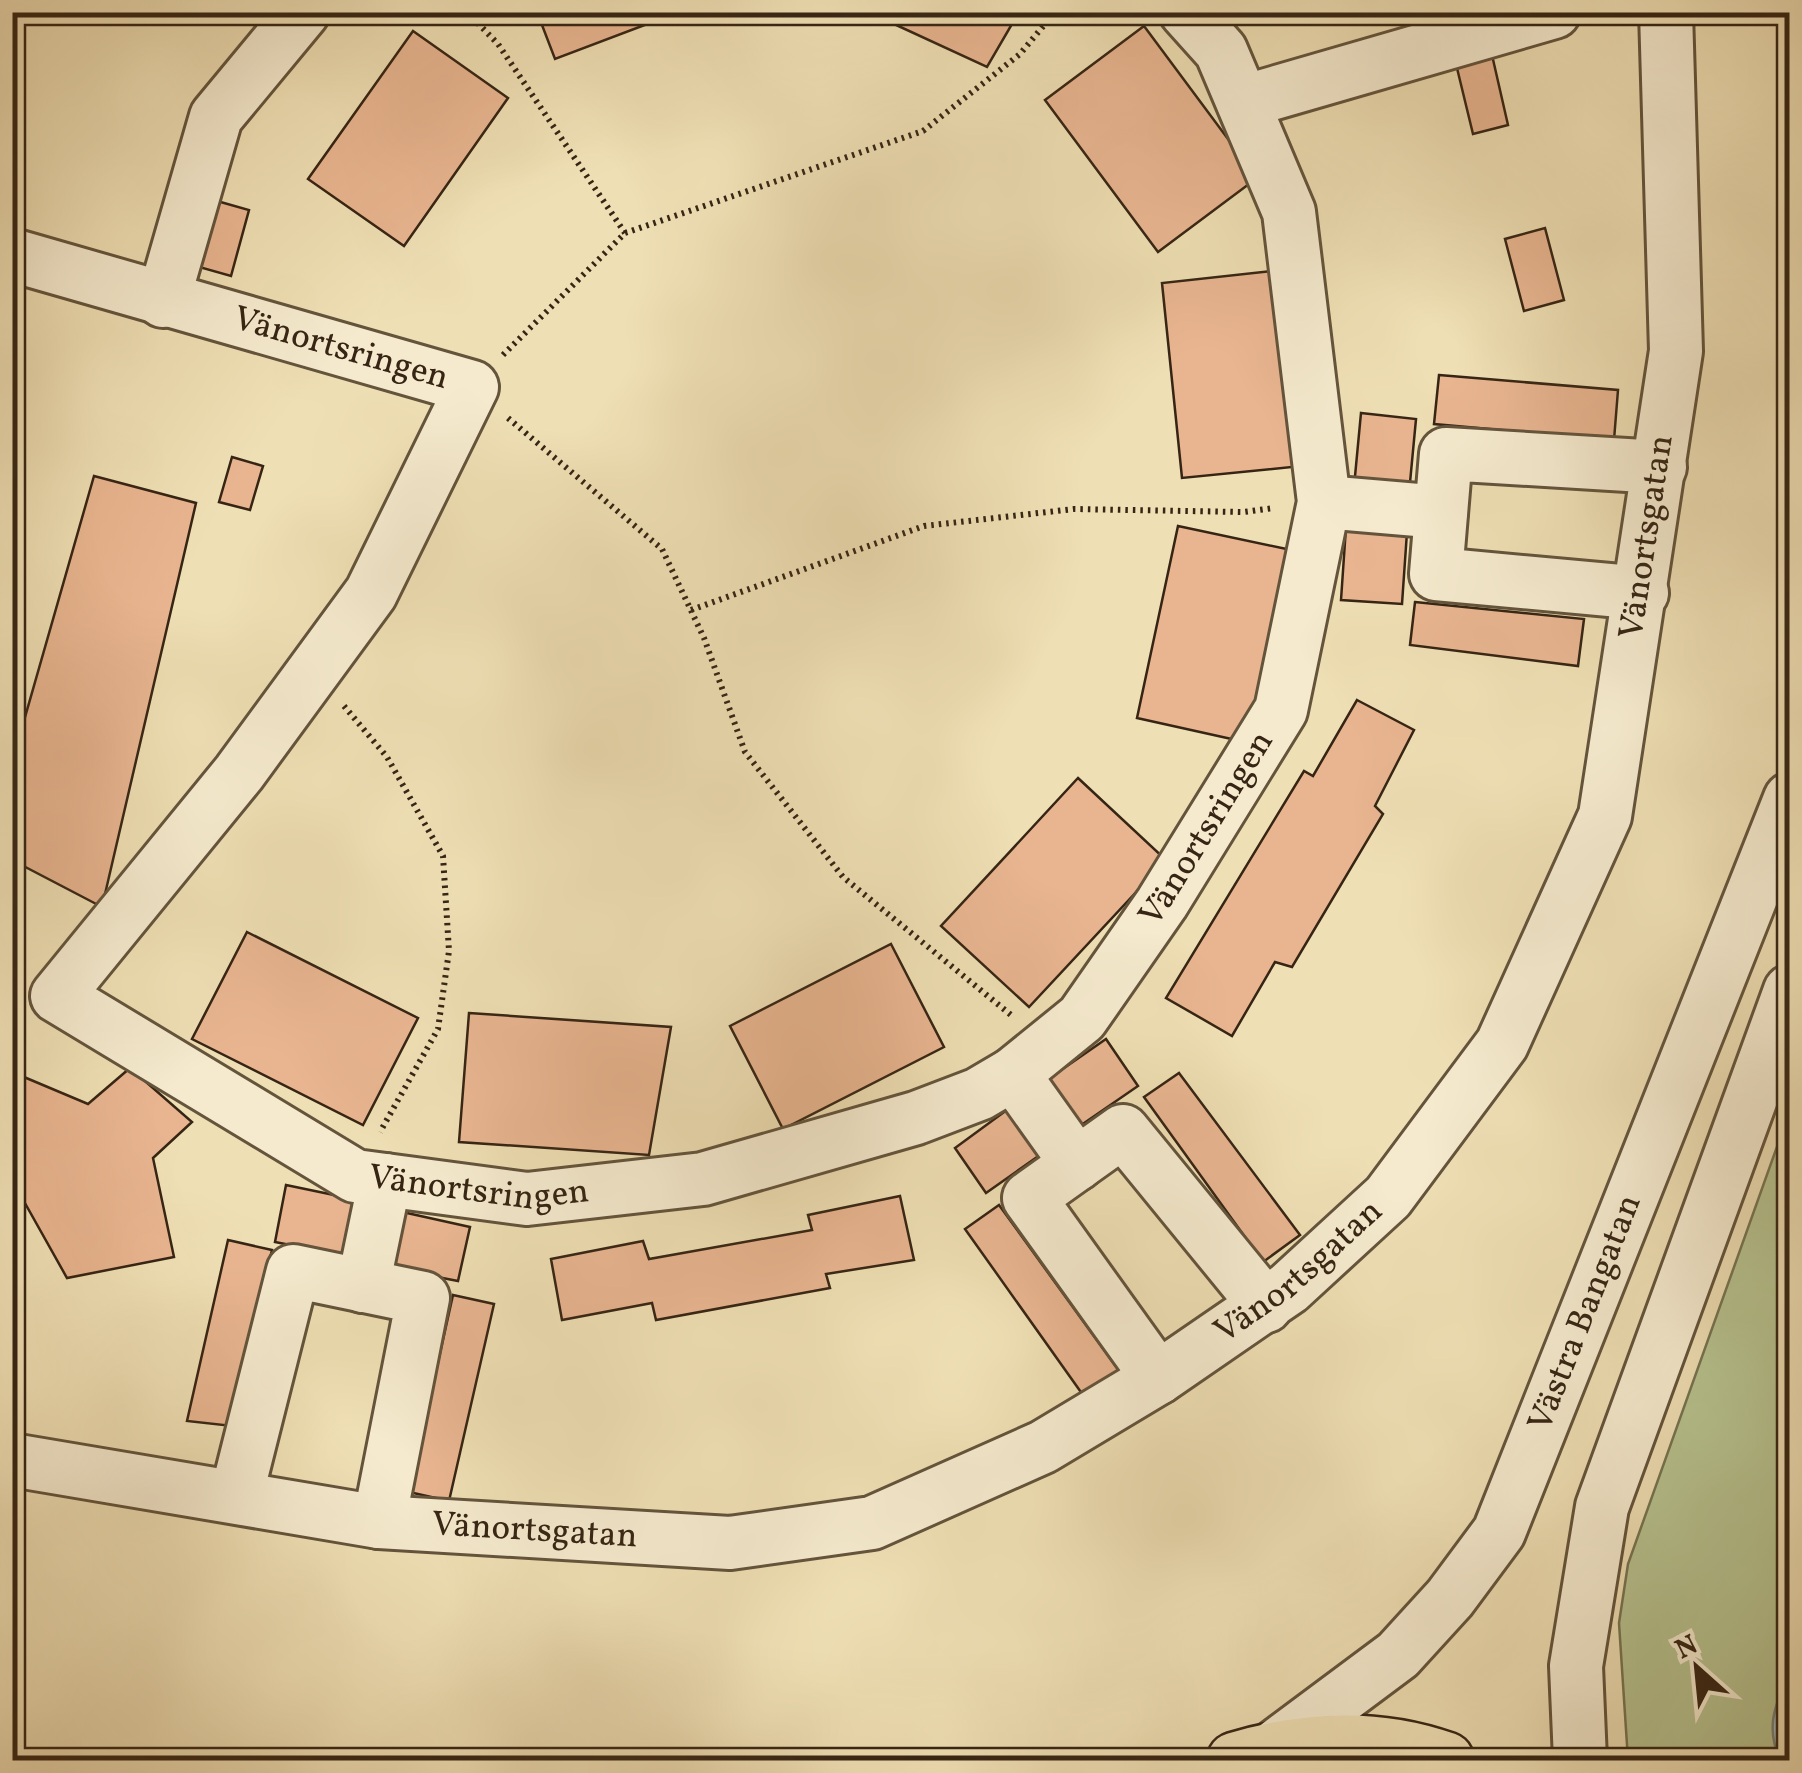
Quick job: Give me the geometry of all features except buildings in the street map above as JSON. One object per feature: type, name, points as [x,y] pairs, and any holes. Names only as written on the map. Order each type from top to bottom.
[{"type":"main road","points":[[1254,1755],[1342,1741],[1411,1748],[1446,1760]]},
{"type":"street","points":[[163,301],[216,117],[303,12]]},
{"type":"street","name":"Vänortsringen","points":[[12,255],[472,386],[371,593],[240,773],[57,996],[370,1178],[527,1198],[703,1179],[916,1118],[979,1094],[1082,1018],[1281,710],[1324,502],[1290,212],[1221,50],[1186,12]]},
{"type":"street","points":[[1243,102],[1554,12]]},
{"type":"street","name":"Vänortsgatan","points":[[12,1460],[379,1522],[730,1544],[872,1523],[1043,1447],[1158,1378],[1266,1306],[1388,1198],[1502,1044],[1604,816],[1642,594],[1676,351],[1666,12]]},
{"type":"street","points":[[1642,594],[1436,574],[1446,454],[1660,467]]},
{"type":"street","points":[[1324,502],[1441,512]]},
{"type":"street","name":"Västra Bangatan","points":[[1254,1755],[1398,1656],[1499,1532],[1790,799]]},
{"type":"street","points":[[1580,1760],[1576,1666],[1602,1507],[1790,992]]},
{"type":"street","points":[[1030,1059],[1077,1164]]},
{"type":"street","points":[[1158,1378],[1029,1198],[1123,1130],[1266,1306]]},
{"type":"street","points":[[362,1286],[370,1178]]},
{"type":"street","points":[[236,1497],[292,1272],[423,1298],[379,1522]]},
{"type":"path","points":[[468,12],[498,44],[625,233]]},
{"type":"path","points":[[1030,1059],[843,876],[746,752],[692,610],[662,549],[472,386],[625,233],[923,131],[1020,54],[1056,12]]},
{"type":"path","points":[[692,610],[924,526],[1074,509],[1244,512],[1324,502]]},
{"type":"path","points":[[315,670],[387,757],[443,856],[449,951],[438,1030],[370,1178]]},
{"type":"green space","points":[[1789,1113],[1789,1760],[1628,1760],[1619,1623],[1628,1564]]},
{"type":"water","points":[[1789,1680],[1789,1760],[1780,1760],[1773,1719]]}]
